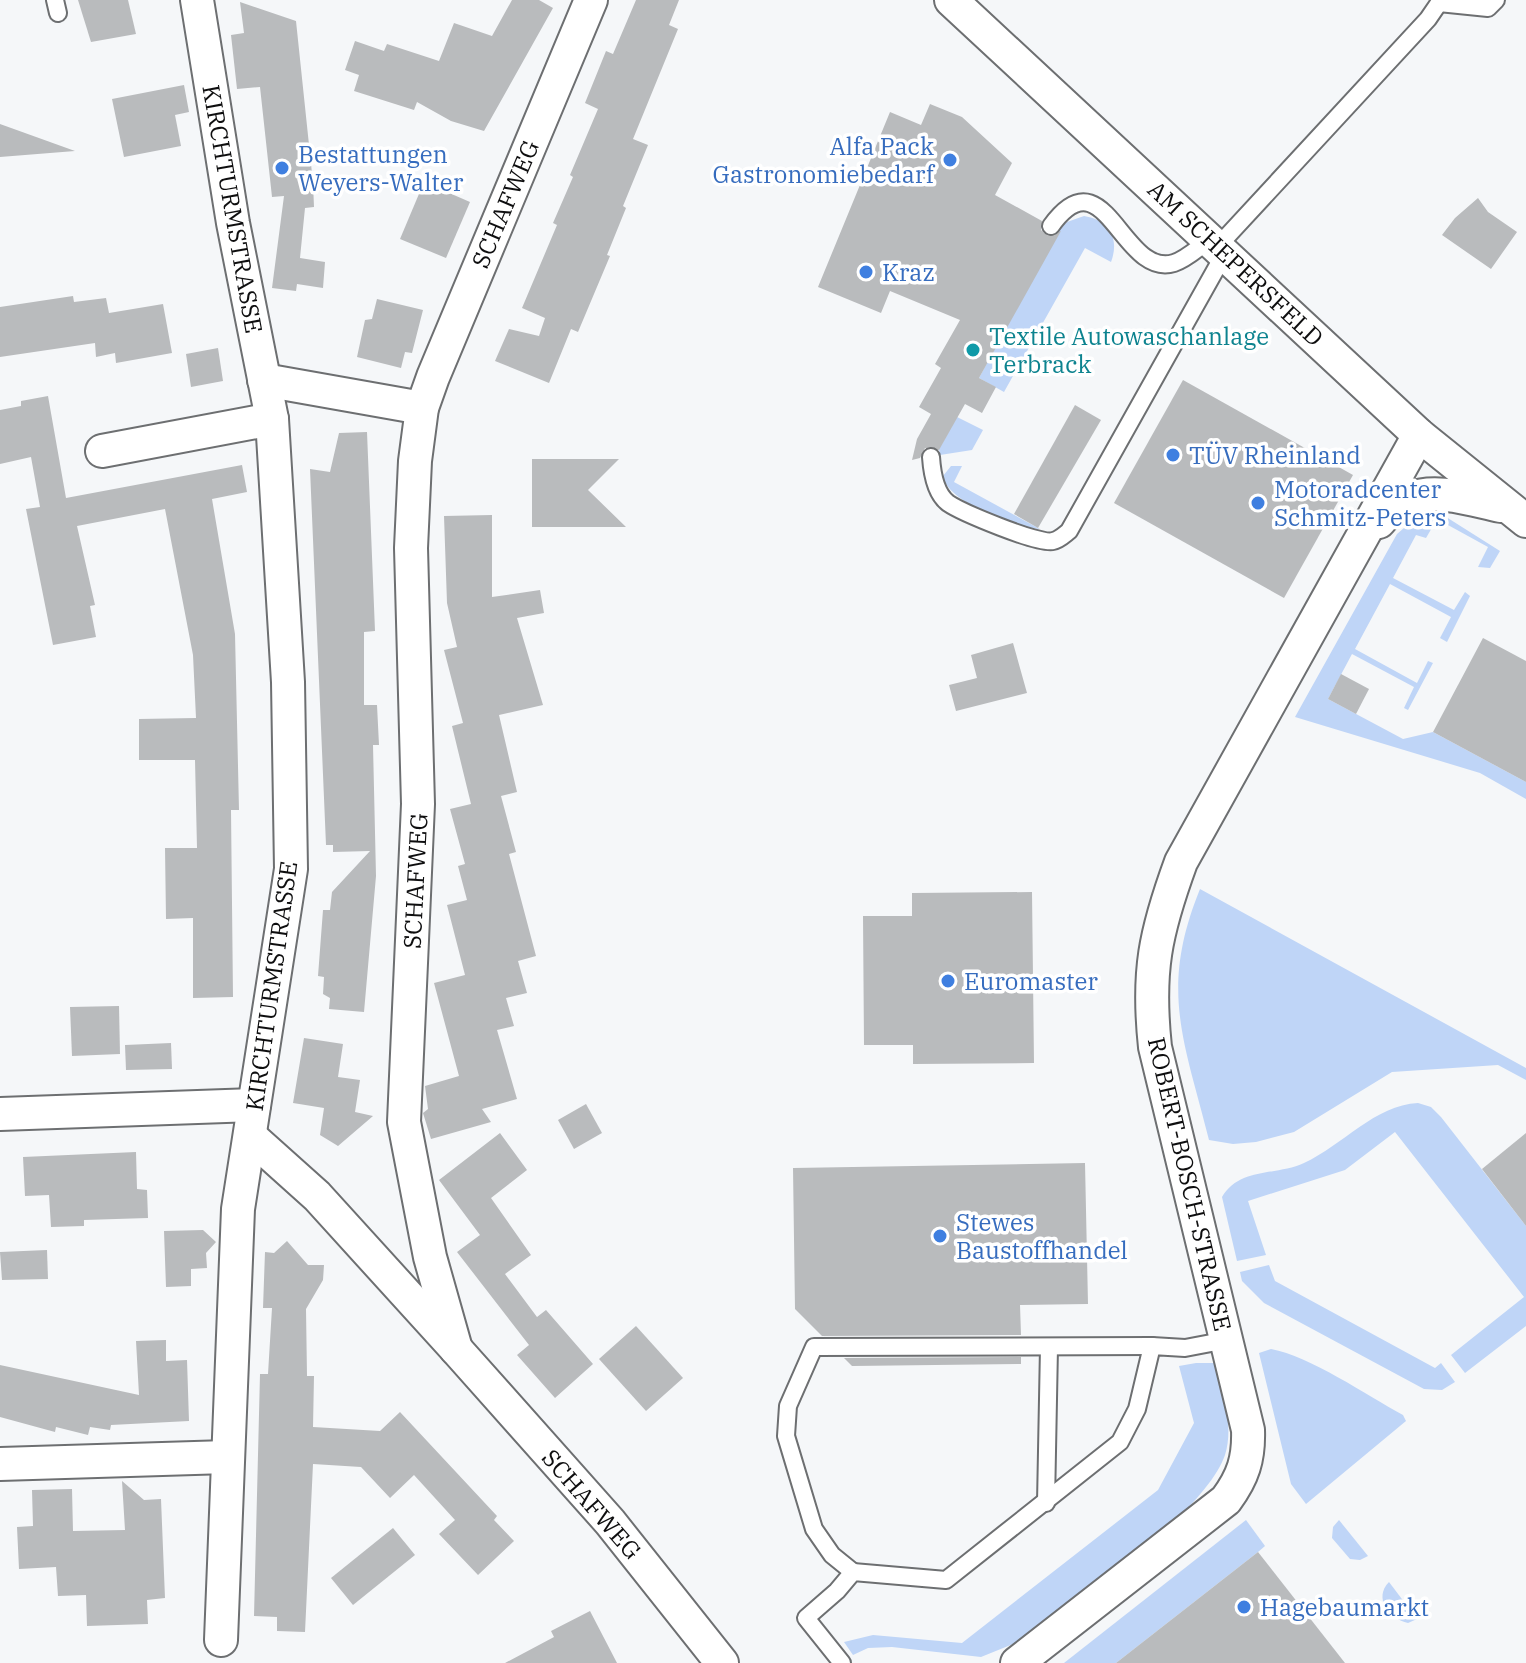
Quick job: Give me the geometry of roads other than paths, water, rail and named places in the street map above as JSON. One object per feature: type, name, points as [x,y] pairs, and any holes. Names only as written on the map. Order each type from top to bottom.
[{"type":"street","name":"KIRCHTURMSTRASSE","points":[[197,0],[233,223],[272,419],[288,682],[291,869],[238,1209],[221,1640]]},
{"type":"street","name":"SCHAFWEG","points":[[456,1349],[430,1257],[404,1122],[418,804],[411,548],[415,461],[422,408],[433,377],[591,0]]},
{"type":"street","name":"AM SCHEPERSFELD","points":[[951,0],[1219,245],[1419,435],[1516,514]]},
{"type":"street","points":[[264,380],[422,408]]},
{"type":"street","points":[[102,451],[272,419]]},
{"type":"street","name":"ROBERT-BOSCH-STRASSE","points":[[1017,1663],[1226,1500],[1242,1478],[1249,1453],[1248,1430],[1155,1047],[1152,959],[1161,916],[1181,862],[1419,435]]},
{"type":"street","name":"ROBERT-BOSCH-STRASSE","points":[[1357,549],[1394,503],[1412,496],[1430,493],[1516,514]]},
{"type":"street","points":[[0,1114],[252,1121]]},
{"type":"street","name":"SCHAFWEG","points":[[252,1121],[610,1522],[722,1663]]},
{"type":"street","points":[[0,1464],[227,1457]]},
{"type":"lane","points":[[931,457],[933,476],[947,502],[1037,541],[1053,541],[1062,537],[1069,531],[1219,245],[1440,1],[1488,8],[1496,0]]},
{"type":"lane","points":[[1051,226],[1065,208],[1074,204],[1093,205],[1111,216],[1142,256],[1162,264],[1175,263],[1219,245]]},
{"type":"lane","points":[[1152,1346],[1137,1409],[1120,1442],[946,1580],[853,1572],[832,1555],[814,1529],[786,1436],[788,1406],[814,1347],[1152,1346],[1185,1348],[1227,1340]]},
{"type":"lane","points":[[1046,1503],[1049,1347]]},
{"type":"lane","points":[[842,1663],[806,1618],[853,1572]]},
{"type":"place","name":"Alfa Pack Gastronomiebedarf","points":[[950,160]]},
{"type":"place","name":"Bestattungen Weyers-Walter","points":[[282,168]]},
{"type":"place","name":"Kraz","points":[[866,272]]},
{"type":"place","name":"Textile Autowaschanlage Terbrack","points":[[973,350]]},
{"type":"place","name":"TÜV Rheinland","points":[[1173,455]]},
{"type":"place","name":"Motoradcenter Schmitz-Peters","points":[[1258,503]]},
{"type":"place","name":"Euromaster","points":[[948,981]]},
{"type":"place","name":"Stewes Baustoffhandel","points":[[940,1236]]},
{"type":"place","name":"Hagebaumarkt","points":[[1244,1607]]}]
